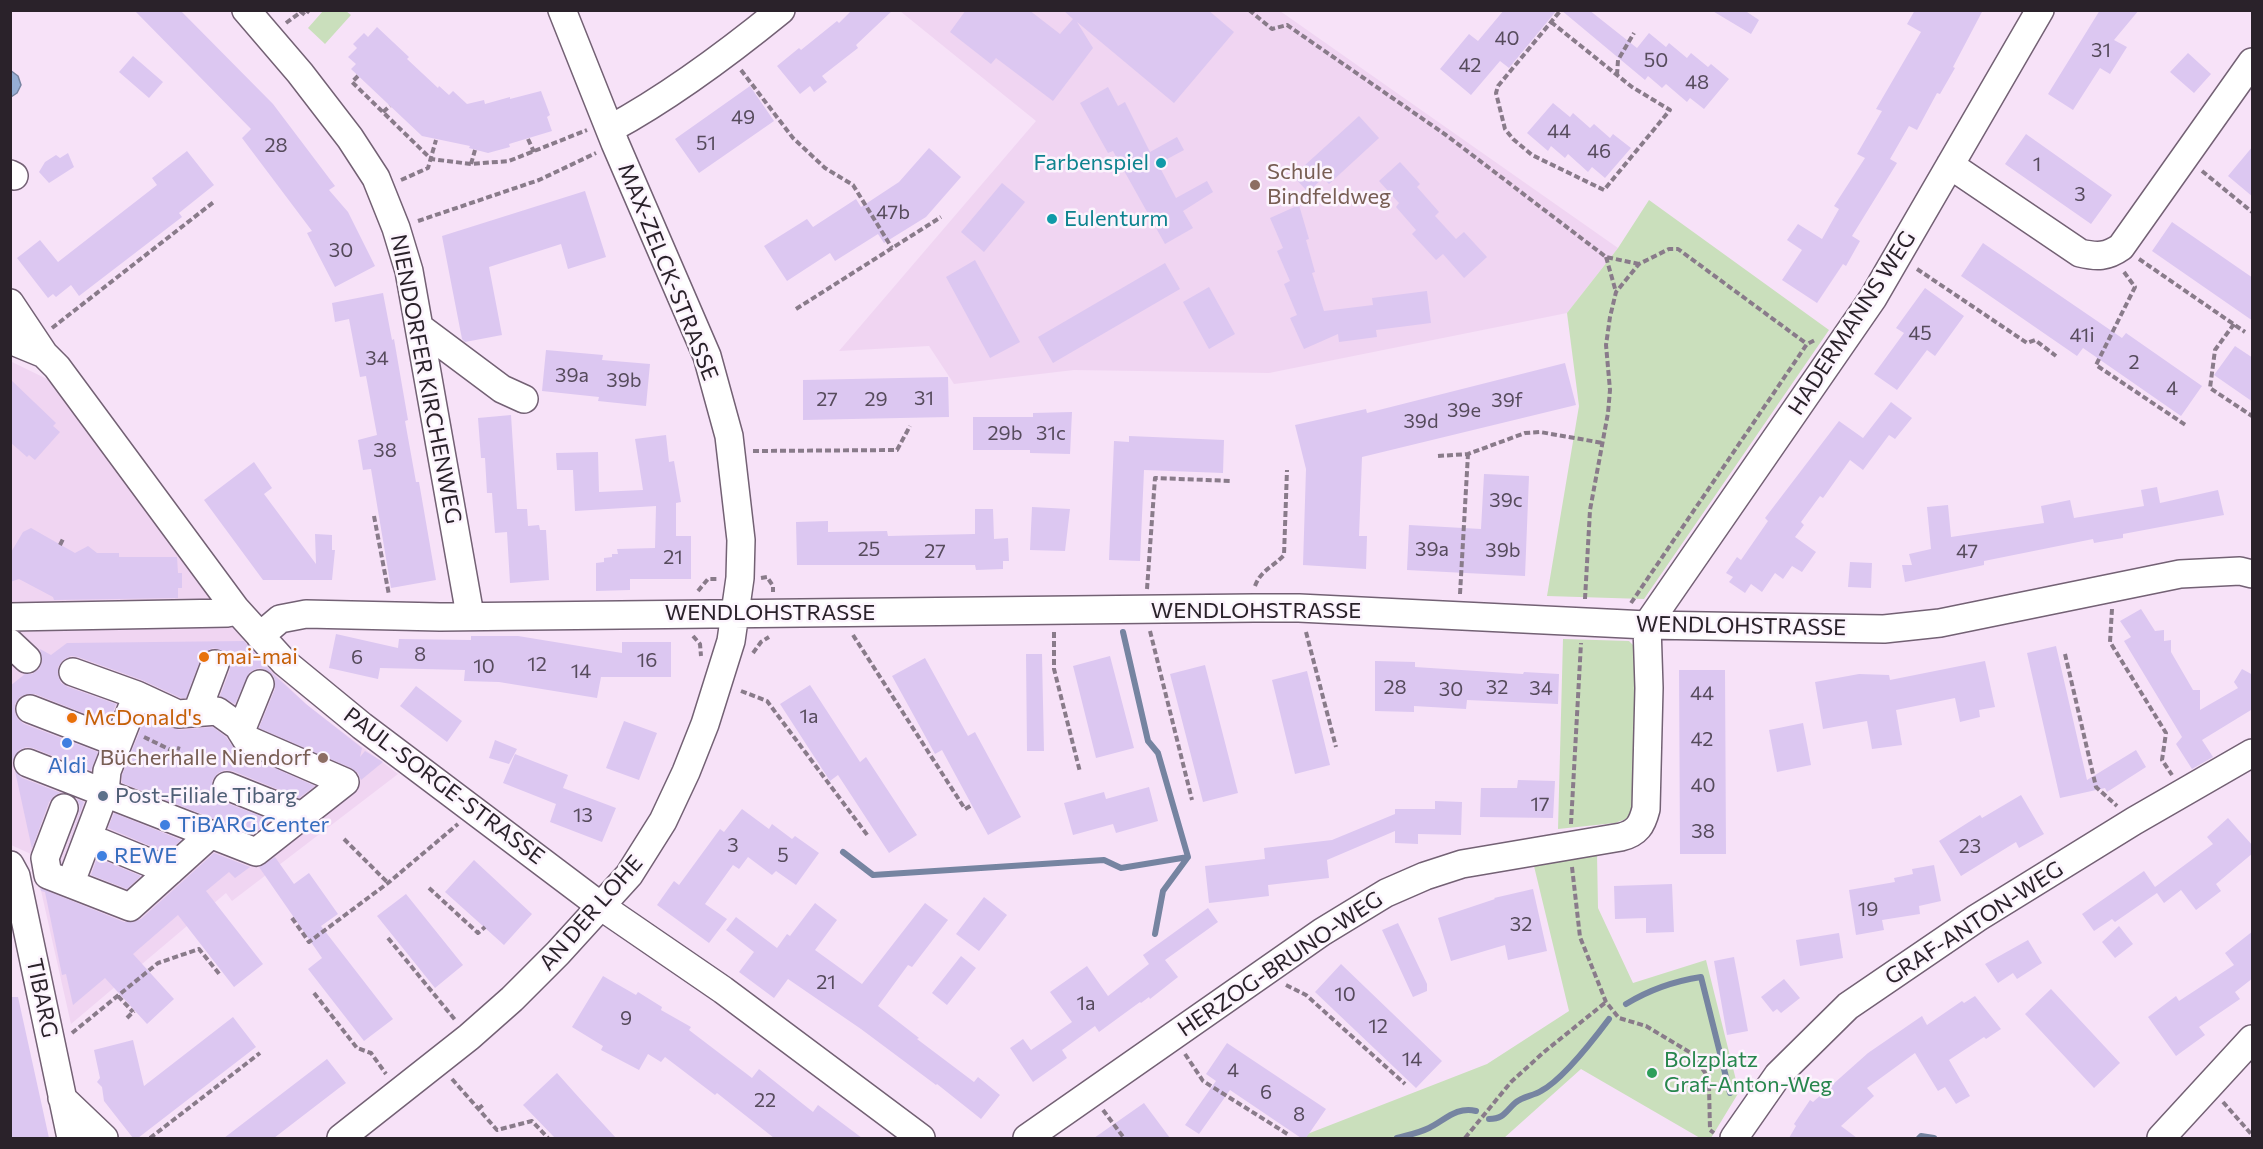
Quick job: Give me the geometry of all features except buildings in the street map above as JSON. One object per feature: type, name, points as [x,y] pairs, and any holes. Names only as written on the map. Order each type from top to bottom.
[{"type":"street","name":"NIENDORFER KIRCHENWEG","points":[[246,10],[300,73],[350,138],[381,188],[396,228],[409,271],[470,615]]},
{"type":"street","name":"MAX-ZELCK-STRASSE","points":[[562,10],[706,356],[729,436],[731,452],[741,540],[736,615]]},
{"type":"street","points":[[611,131],[709,66],[781,10]]},
{"type":"street","name":"HADERMANNS WEG","points":[[1647,625],[1861,315],[1898,256],[2040,10]]},
{"type":"street","points":[[1950,165],[2080,253],[2097,257],[2116,251],[2253,62]]},
{"type":"street","name":"PAUL-SORGE-STRASSE","points":[[10,303],[30,345],[57,367],[235,608],[284,662],[310,685],[602,906],[723,990],[921,1138]]},
{"type":"street","points":[[419,327],[502,389],[524,399]]},
{"type":"street","name":"WENDLOHSTRASSE","points":[[260,636],[280,619],[294,615],[692,613],[736,615],[1254,608],[1299,608],[1647,625],[1884,629],[1940,622],[2180,574],[2240,571],[2253,574]]},
{"type":"street","points":[[10,617],[228,614],[235,608]]},
{"type":"street","name":"AN DER LOHE","points":[[341,1138],[469,1037],[512,999],[629,875],[663,821],[686,772],[705,724],[731,641],[736,615]]},
{"type":"street","name":"HERZOG-BRUNO-WEG","points":[[1027,1138],[1263,972],[1386,893],[1425,876],[1462,864],[1630,835],[1637,831],[1644,820],[1646,809],[1649,688],[1647,625]]},
{"type":"street","points":[[197,712],[214,664]]},
{"type":"street","points":[[28,763],[256,852],[345,782],[246,739],[241,731],[218,711],[178,714],[137,695],[73,672]]},
{"type":"street","points":[[241,731],[260,684]]},
{"type":"street","points":[[74,874],[105,792],[107,771],[137,695]]},
{"type":"street","points":[[30,709],[118,743]]},
{"type":"street","name":"GRAF-ANTON-WEG","points":[[1726,1137],[1778,1075],[1848,1006],[1977,918],[2134,821],[2183,793],[2248,764]]},
{"type":"street","points":[[227,786],[302,816]]},
{"type":"street","points":[[64,808],[45,858],[48,875],[130,907],[211,834]]},
{"type":"street","points":[[10,842],[10,850]]},
{"type":"street","points":[[102,843],[170,871]]},
{"type":"street","name":"TIBARG","points":[[10,865],[16,876],[71,1138]]},
{"type":"street","points":[[2161,1138],[2253,1039]]},
{"type":"street","points":[[62,1098],[104,1138]]},
{"type":"path","points":[[300,10],[305,15],[309,10]]},
{"type":"path","points":[[1249,10],[1272,28],[1287,25],[1446,135],[1606,256],[1639,264]]},
{"type":"path","points":[[1551,22],[1617,75],[1670,110],[1604,190],[1532,154],[1505,129],[1496,93],[1498,86],[1560,10]]},
{"type":"path","points":[[1617,75],[1618,60],[1634,33]]},
{"type":"path","points":[[358,76],[352,82],[430,159],[471,164],[509,161],[611,131]]},
{"type":"path","points":[[751,82],[793,138],[825,168],[853,185],[892,248]]},
{"type":"path","points":[[383,112],[390,106]]},
{"type":"path","points":[[396,228],[539,180],[611,131]]},
{"type":"path","points":[[528,138],[534,152]]},
{"type":"path","points":[[381,188],[428,168],[436,140]]},
{"type":"path","points":[[471,164],[475,150]]},
{"type":"path","points":[[2185,158],[2253,212]]},
{"type":"path","points":[[30,345],[215,201]]},
{"type":"path","points":[[796,309],[941,217]]},
{"type":"path","points":[[1630,604],[1807,344],[1678,249],[1669,249],[1639,264],[1616,292],[1610,317],[1606,345],[1610,390],[1603,443],[1590,510],[1569,845],[1580,937],[1606,1002],[1619,1018],[1646,1026],[1691,1053],[1706,1074],[1710,1093],[1710,1130],[1726,1137]]},
{"type":"path","points":[[2116,251],[2245,332]]},
{"type":"path","points":[[2116,251],[2135,287],[2096,365],[2187,426]]},
{"type":"path","points":[[1606,256],[1616,292]]},
{"type":"path","points":[[1898,256],[2026,343],[2035,340],[2055,356]]},
{"type":"path","points":[[2234,324],[2215,351],[2210,388],[2253,416]]},
{"type":"path","points":[[731,452],[897,450],[910,426]]},
{"type":"path","points":[[1438,456],[1468,454],[1525,433],[1540,432],[1603,443]]},
{"type":"path","points":[[1459,615],[1468,454]]},
{"type":"path","points":[[1254,608],[1255,586],[1258,578],[1284,555],[1287,470]]},
{"type":"path","points":[[1192,800],[1145,610],[1155,478],[1232,481]]},
{"type":"path","points":[[374,516],[393,616]]},
{"type":"path","points":[[60,545],[63,539]]},
{"type":"path","points":[[2113,587],[2110,642],[2166,733],[2162,760],[2183,793]]},
{"type":"path","points":[[1299,608],[1336,747]]},
{"type":"path","points":[[1054,611],[1054,669],[1080,772]]},
{"type":"path","points":[[840,614],[965,809],[972,805]]},
{"type":"path","points":[[2065,654],[2096,787],[2134,821]]},
{"type":"path","points":[[741,691],[767,701],[867,836]]},
{"type":"path","points":[[292,918],[309,942],[388,883],[475,810]]},
{"type":"path","points":[[344,839],[388,883]]},
{"type":"path","points":[[429,888],[478,933],[484,927]]},
{"type":"path","points":[[388,938],[469,1037]]},
{"type":"path","points":[[51,1044],[74,1032],[158,963],[199,949],[221,976]]},
{"type":"path","points":[[1263,972],[1306,995],[1405,1084]]},
{"type":"path","points":[[315,993],[357,1048],[371,1053],[399,1092]]},
{"type":"path","points":[[118,996],[134,1012],[127,1018]]},
{"type":"path","points":[[1465,1138],[1511,1082],[1606,1002]]},
{"type":"path","points":[[1173,1036],[1203,1081],[1289,1135]]},
{"type":"path","points":[[150,1138],[260,1053]]},
{"type":"path","points":[[437,1063],[496,1130],[532,1121],[548,1138]]},
{"type":"path","points":[[2208,1087],[2253,1135]]},
{"type":"path","points":[[1090,1093],[1124,1138]]},
{"type":"path","points":[[478,1109],[483,1105]]},
{"type":"shaded area","name":"Schule Bindfeldweg","points":[[900,11],[1280,11],[1618,248],[1567,313],[1269,373],[1074,370],[954,384],[929,346],[839,351],[1036,121]]},
{"type":"shaded area","name":"TiBARG Center","points":[[10,361],[51,381],[213,603],[248,638],[245,641],[263,662],[308,706],[398,774],[232,901],[226,893],[71,1024],[33,855],[11,845]]},
{"type":"green space","points":[[323,11],[346,11],[351,15],[325,44],[308,28]]},
{"type":"green space","points":[[1649,200],[1829,330],[1644,599],[1547,596],[1579,406],[1567,313],[1618,248]]},
{"type":"green space","points":[[1563,639],[1629,641],[1636,648],[1639,803],[1629,818],[1615,823],[1558,829]]},
{"type":"green space","points":[[1597,853],[1598,908],[1633,983],[1706,960],[1739,1092],[1711,1138],[1700,1138],[1581,1069],[1504,1138],[1297,1138],[1487,1064],[1569,1011],[1533,862]]},
{"type":"water","points":[[10,70],[18,76],[21,85],[17,93],[11,97]]},
{"type":"waterway","points":[[1123,632],[1148,741],[1158,753],[1188,857],[1163,891],[1155,934]]},
{"type":"waterway","points":[[843,852],[873,875],[1104,860],[1121,868],[1188,857]]},
{"type":"waterway","points":[[1626,1004],[1662,987],[1701,977],[1730,1093]]},
{"type":"waterway","points":[[1489,1119],[1501,1116],[1518,1101],[1549,1086],[1577,1058],[1609,1019]]},
{"type":"waterway","points":[[1397,1138],[1425,1130],[1457,1112],[1476,1111]]},
{"type":"waterway","points":[[1919,1138],[1921,1136],[1934,1138]]},
{"type":"place","name":"Farbenspiel","points":[[1161,163]]},
{"type":"place","name":"Schule Bindfeldweg","points":[[1255,185]]},
{"type":"place","name":"Eulenturm","points":[[1052,219]]},
{"type":"place","name":"mai-mai","points":[[204,657]]},
{"type":"place","name":"McDonald's","points":[[72,718]]},
{"type":"place","name":"Aldi","points":[[67,743]]},
{"type":"place","name":"Bücherhalle Niendorf","points":[[323,758]]},
{"type":"place","name":"Post-Filiale Tibarg","points":[[103,796]]},
{"type":"place","name":"TiBARG Center","points":[[165,825]]},
{"type":"place","name":"REWE","points":[[102,856]]},
{"type":"place","name":"Bolzplatz Graf-Anton-Weg","points":[[1652,1073]]}]
